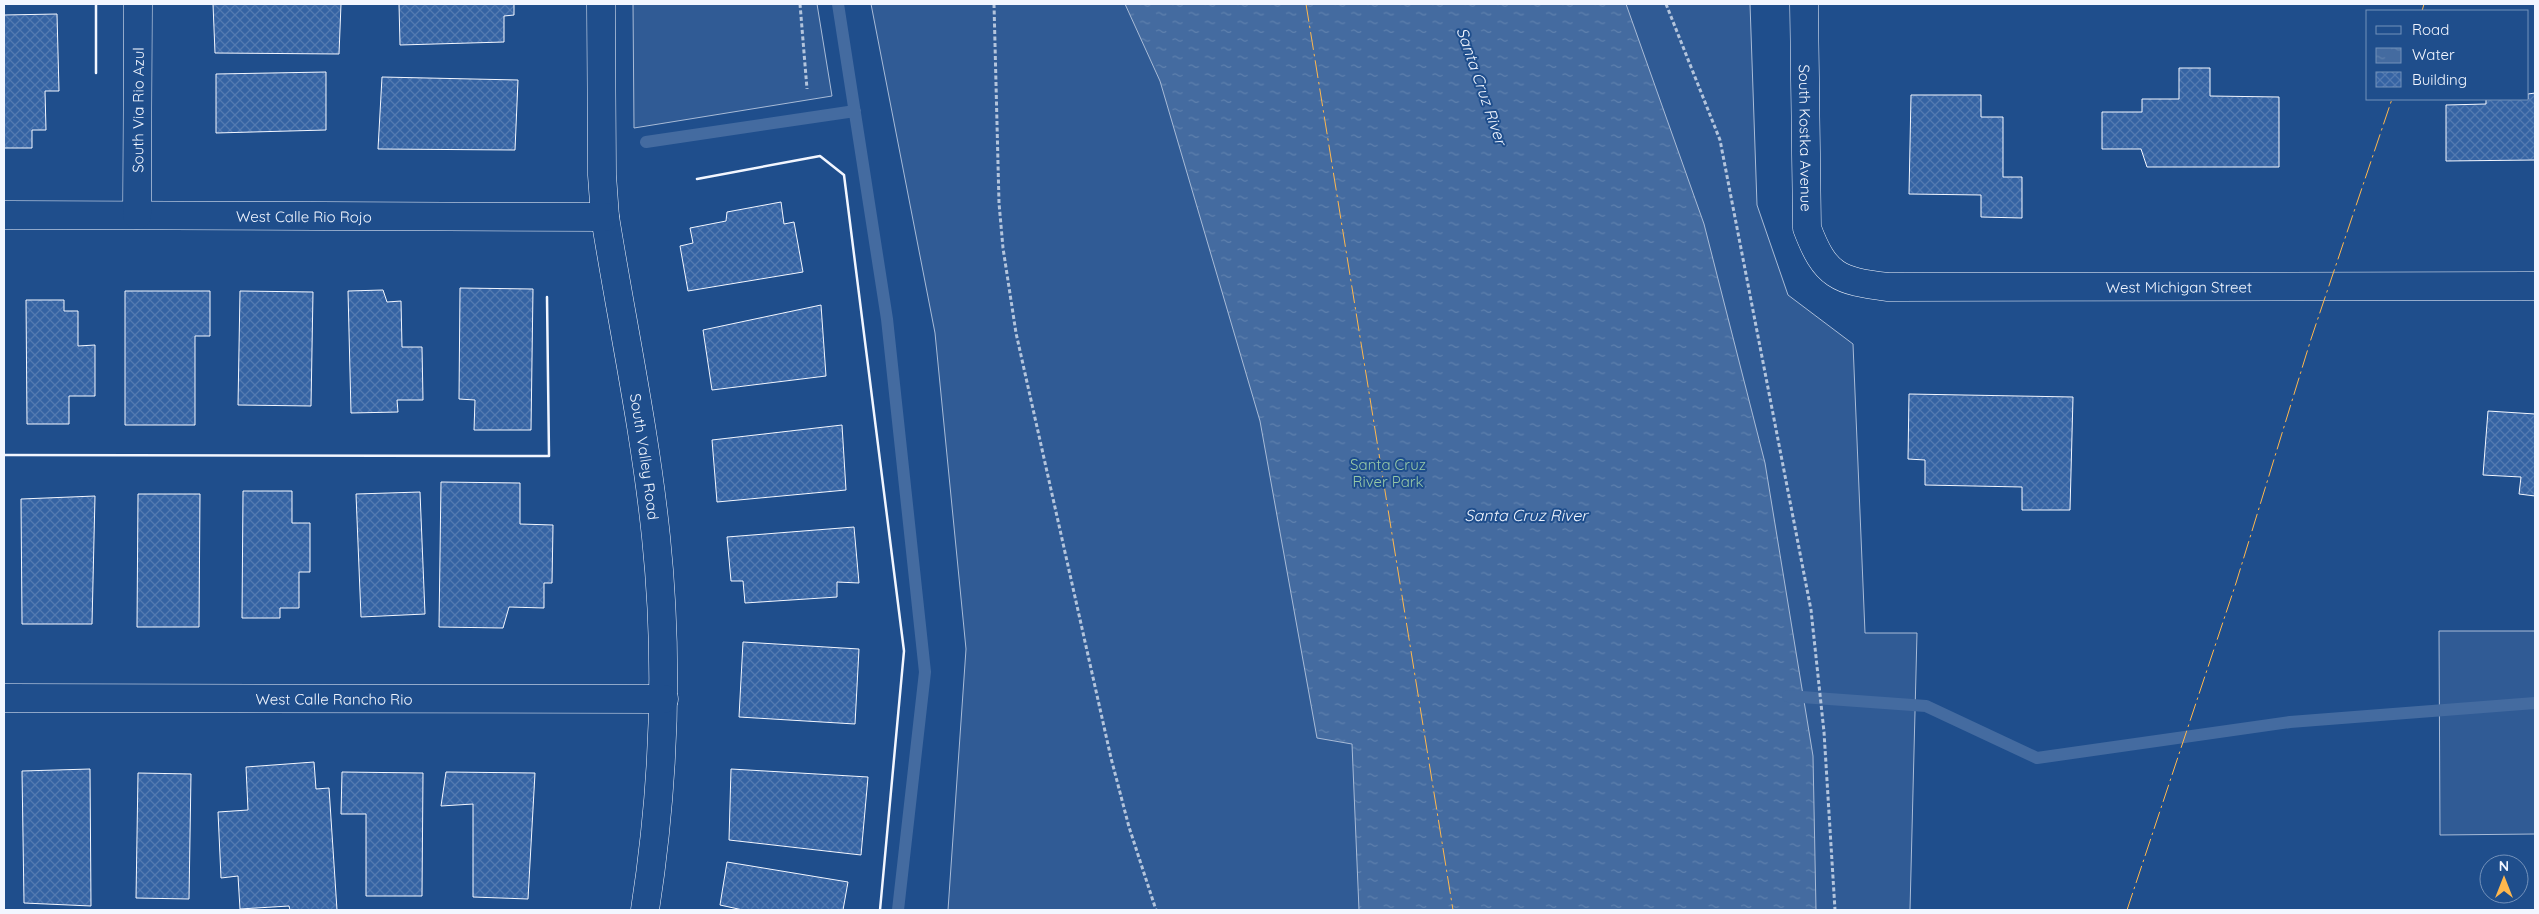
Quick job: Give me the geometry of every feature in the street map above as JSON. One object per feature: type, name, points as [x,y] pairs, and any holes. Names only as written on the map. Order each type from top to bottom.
[{"type":"street","name":"South Via Rio Azul","points":[[137,216],[138,4]]},
{"type":"street","name":"South Valley Road","points":[[601,4],[602,175],[605,217],[651,491],[660,591],[664,699],[659,792],[645,910]]},
{"type":"street","name":"South Kostka Avenue","points":[[1804,4],[1807,228],[1815,249],[1826,267]]},
{"type":"street","name":"West Calle Rio Rojo","points":[[4,215],[605,217]]},
{"type":"street","name":"West Michigan Street","points":[[1826,267],[1844,279],[1888,287],[2535,286]]},
{"type":"street","name":"West Calle Rancho Rio","points":[[4,698],[664,699]]},
{"type":"path","points":[[800,4],[806,90]]},
{"type":"path","points":[[994,4],[999,203],[1003,248],[1016,334],[1111,758],[1129,827],[1156,910]]},
{"type":"path","points":[[1666,4],[1720,140],[1811,610],[1824,732],[1835,910]]},
{"type":"shaded area","points":[[633,4],[817,4],[832,96],[634,128]]},
{"type":"shaded area","name":"Santa Cruz River Park","points":[[871,4],[1750,4],[1757,205],[1788,295],[1853,344],[1865,633],[1917,633],[1910,910],[948,910],[966,649],[935,333]]},
{"type":"shaded area","points":[[2439,631],[2535,631],[2535,834],[2440,835]]},
{"type":"water","name":"Santa Cruz River","points":[[1125,4],[1626,4],[1704,224],[1765,463],[1813,756],[1816,910],[1359,910],[1352,744],[1317,738],[1260,421],[1160,81]]},
{"type":"building","points":[[213,4],[341,4],[339,54],[215,53]]},
{"type":"building","points":[[399,4],[514,4],[514,15],[504,16],[504,42],[400,45]]},
{"type":"building","points":[[57,14],[59,91],[45,91],[46,130],[32,130],[32,148],[4,148],[4,15]]},
{"type":"building","points":[[2179,68],[2210,68],[2210,96],[2279,97],[2279,167],[2147,167],[2141,149],[2102,149],[2102,112],[2142,112],[2142,99],[2179,99]]},
{"type":"building","points":[[326,72],[326,130],[216,133],[216,74]]},
{"type":"building","points":[[382,77],[518,80],[515,150],[378,149]]},
{"type":"building","points":[[2535,93],[2535,160],[2446,161],[2446,105],[2486,104],[2486,100],[2529,100],[2529,94]]},
{"type":"building","points":[[1911,95],[1981,95],[1981,117],[2003,117],[2003,177],[2022,177],[2022,218],[1981,217],[1981,195],[1909,194]]},
{"type":"building","points":[[781,202],[784,224],[794,222],[803,272],[688,291],[680,246],[693,243],[690,228],[726,221],[727,212]]},
{"type":"building","points":[[460,288],[533,289],[531,430],[474,430],[475,400],[459,399]]},
{"type":"building","points":[[383,290],[387,302],[401,301],[402,347],[422,347],[423,400],[397,400],[398,412],[351,413],[348,291]]},
{"type":"building","points":[[125,291],[210,291],[210,336],[195,336],[195,425],[125,425]]},
{"type":"building","points":[[240,291],[313,292],[311,406],[238,405]]},
{"type":"building","points":[[26,300],[64,300],[64,311],[78,311],[78,346],[95,345],[95,396],[69,396],[69,424],[27,424]]},
{"type":"building","points":[[821,305],[826,376],[712,390],[703,330]]},
{"type":"building","points":[[1909,394],[2073,397],[2070,510],[2022,510],[2022,487],[1925,485],[1925,460],[1908,459]]},
{"type":"building","points":[[2488,411],[2535,414],[2535,496],[2519,494],[2521,477],[2483,475]]},
{"type":"building","points":[[842,425],[846,490],[717,502],[712,440]]},
{"type":"building","points":[[441,482],[520,483],[520,524],[553,525],[552,583],[544,583],[544,608],[509,607],[503,628],[439,627]]},
{"type":"building","points":[[243,491],[292,491],[292,523],[310,523],[310,572],[299,572],[299,608],[280,608],[280,618],[242,618]]},
{"type":"building","points":[[420,492],[425,614],[361,617],[356,494]]},
{"type":"building","points":[[138,494],[200,494],[199,627],[137,627]]},
{"type":"building","points":[[95,496],[92,624],[22,624],[21,499]]},
{"type":"building","points":[[854,527],[859,583],[837,582],[837,597],[745,603],[743,581],[731,581],[727,537]]},
{"type":"building","points":[[743,642],[859,649],[855,724],[739,717]]},
{"type":"building","points":[[314,762],[316,789],[329,788],[337,910],[290,910],[289,906],[240,909],[238,876],[221,878],[218,812],[248,810],[246,767]]},
{"type":"building","points":[[90,769],[91,906],[24,903],[22,771]]},
{"type":"building","points":[[731,769],[868,777],[861,855],[729,840]]},
{"type":"building","points":[[342,772],[423,773],[422,896],[366,896],[366,814],[341,814]]},
{"type":"building","points":[[446,772],[535,773],[528,899],[473,897],[473,804],[441,806]]},
{"type":"building","points":[[138,773],[191,774],[189,899],[136,898]]},
{"type":"building","points":[[727,862],[848,882],[843,910],[743,910],[720,905]]},
{"type":"waterway","points":[[838,4],[887,319],[925,672],[898,910]]},
{"type":"waterway","points":[[646,142],[855,111]]},
{"type":"waterway","points":[[1788,696],[1926,706],[2037,758],[2290,722],[2535,703]]},
{"type":"wall","points":[[96,4],[96,73]]},
{"type":"wall","points":[[697,179],[820,156],[844,175],[904,651],[880,910]]},
{"type":"wall","points":[[4,455],[549,456],[547,297]]},
{"type":"power","points":[[1306,4],[1453,910]]},
{"type":"power","points":[[2422,10],[2424,4]]},
{"type":"power","points":[[2127,910],[2236,583],[2311,339],[2392,100]]}]
